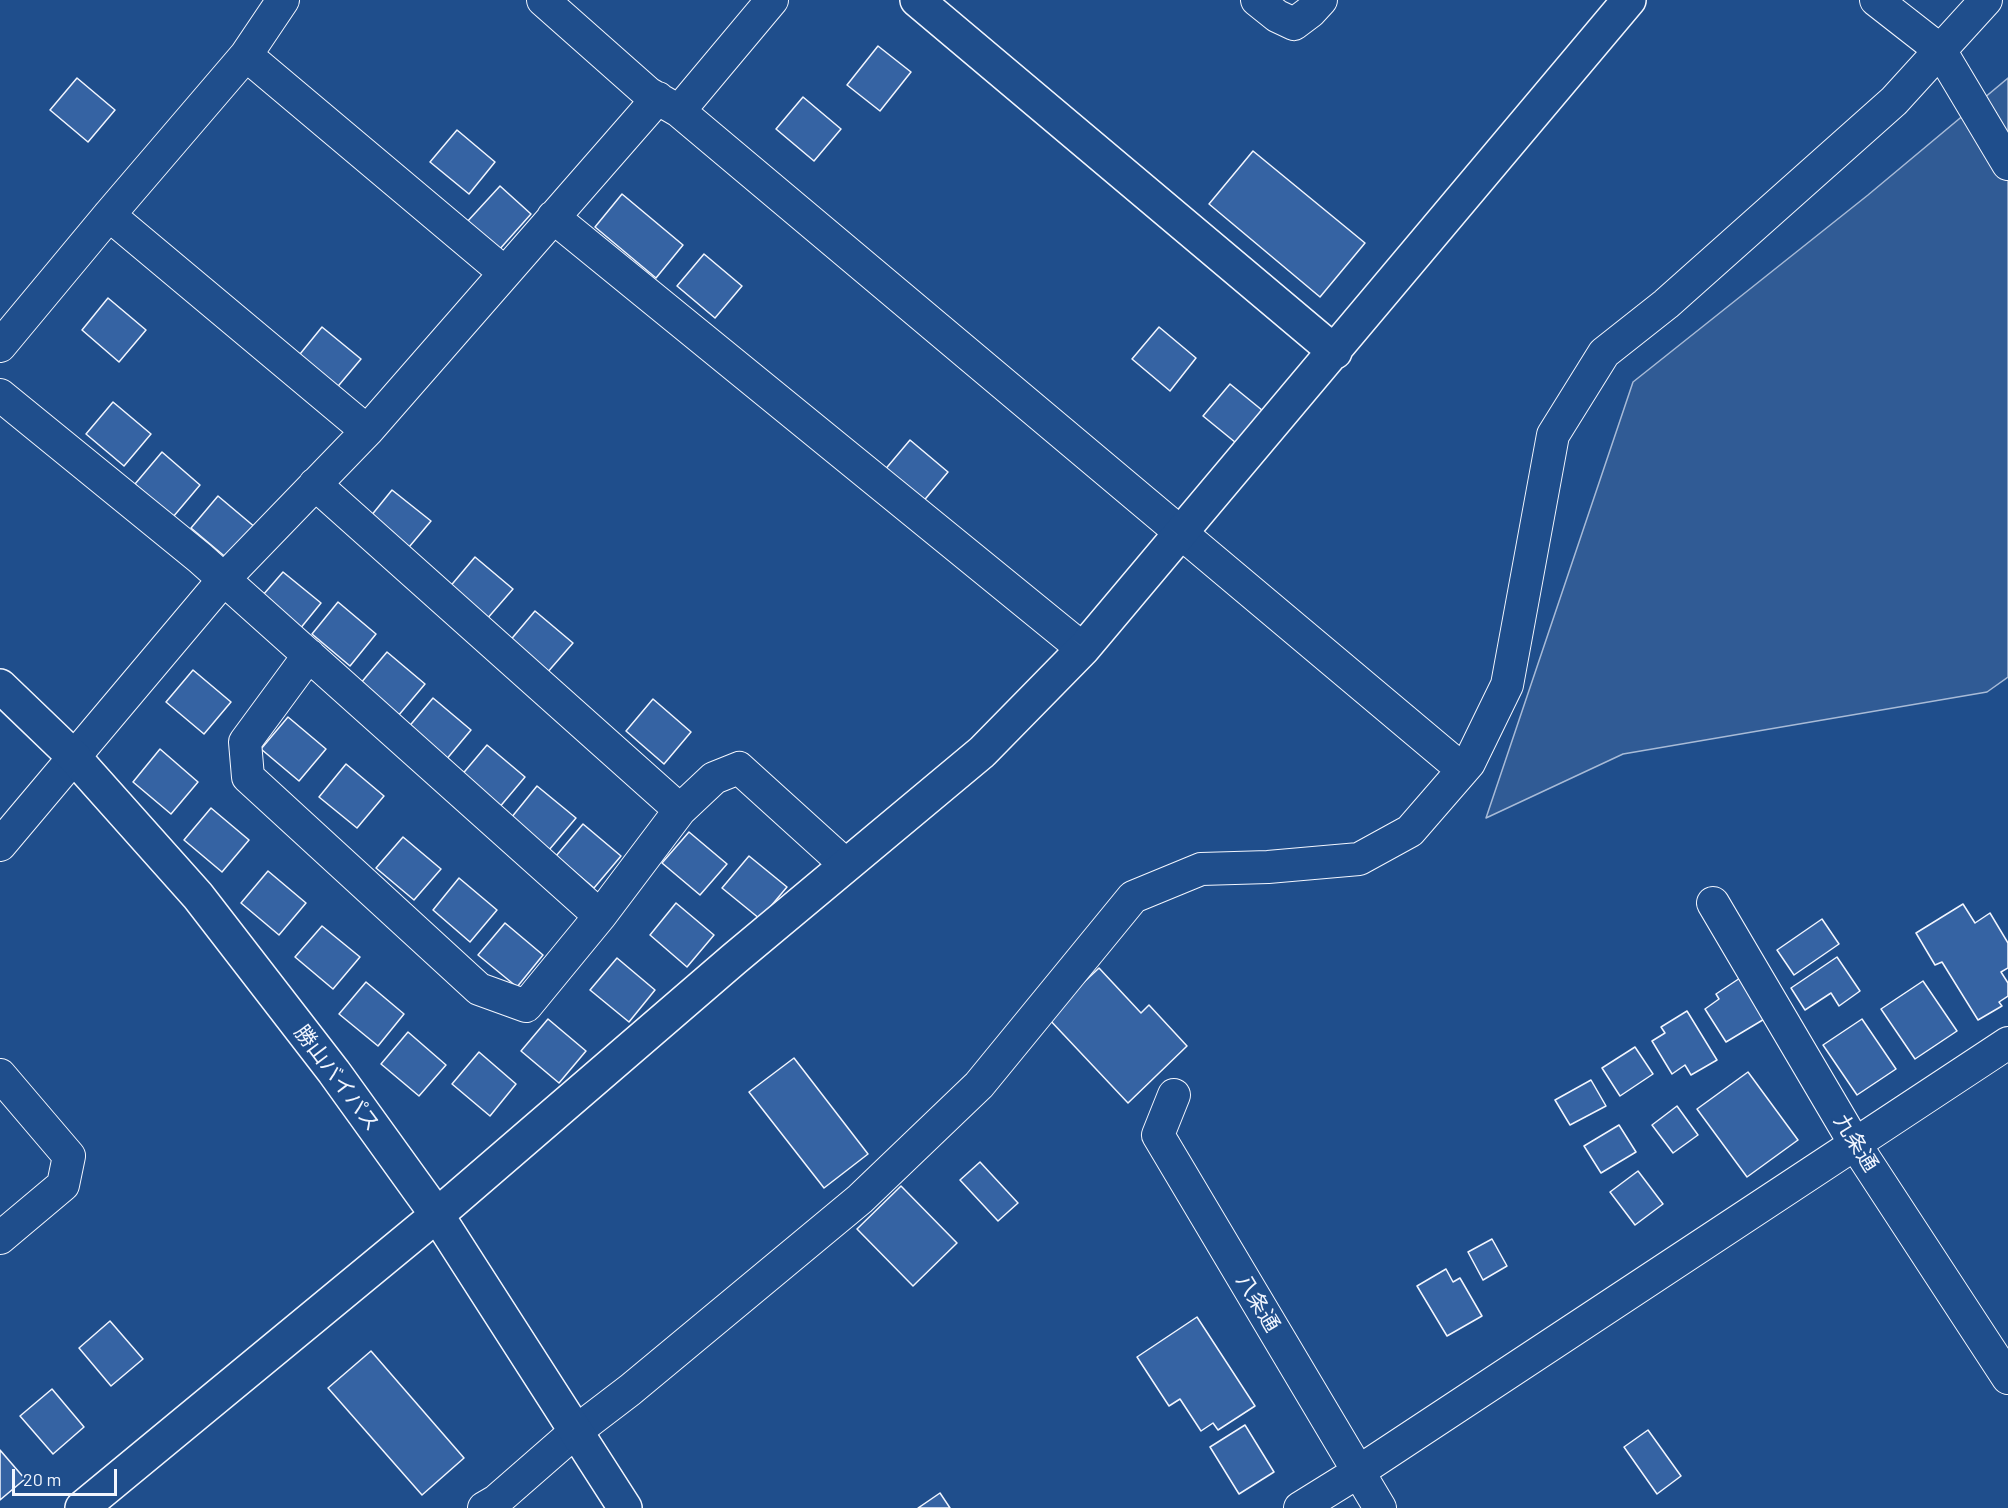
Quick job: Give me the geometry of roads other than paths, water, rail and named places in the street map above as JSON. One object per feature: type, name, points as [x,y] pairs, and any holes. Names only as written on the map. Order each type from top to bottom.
[{"type":"street","points":[[0,346],[246,55],[284,0]]},
{"type":"street","points":[[543,0],[648,93],[669,104],[1463,770]]},
{"type":"street","points":[[0,845],[224,579],[367,431],[554,217],[772,0]]},
{"type":"street","points":[[917,0],[1335,352]]},
{"type":"street","points":[[1257,0],[1277,16],[1294,24],[1321,0]]},
{"type":"street","points":[[82,1508],[437,1215],[734,959],[982,752],[1083,649],[1629,0]]},
{"type":"street","points":[[1876,0],[1940,50],[2008,164]]},
{"type":"street","points":[[484,1508],[496,1501],[575,1432],[869,1191],[979,1085],[1133,897],[1201,869],[1268,867],[1359,859],[1410,831],[1469,763],[1507,686],[1553,435],[1604,353],[1666,304],[1885,108],[1986,0]]},
{"type":"street","points":[[246,55],[505,273]]},
{"type":"street","points":[[109,215],[367,431]]},
{"type":"street","points":[[554,217],[1083,649]]},
{"type":"street","points":[[0,395],[224,579],[600,916]]},
{"type":"street","points":[[315,484],[680,810]]},
{"type":"street","points":[[309,655],[245,742],[248,777],[479,989],[526,1006],[600,916],[680,810],[714,778],[739,768],[846,865]]},
{"type":"street","name":"勝山バイパス","points":[[0,686],[74,757],[198,896],[334,1072],[437,1215],[625,1508]]},
{"type":"street","name":"九条通","points":[[1713,903],[1855,1144],[2008,1378]]},
{"type":"street","points":[[1300,1508],[2008,1043]]},
{"type":"street","points":[[0,1075],[69,1156],[63,1185],[0,1238]]},
{"type":"street","name":"八条通","points":[[1174,1095],[1158,1135],[1380,1508]]}]
